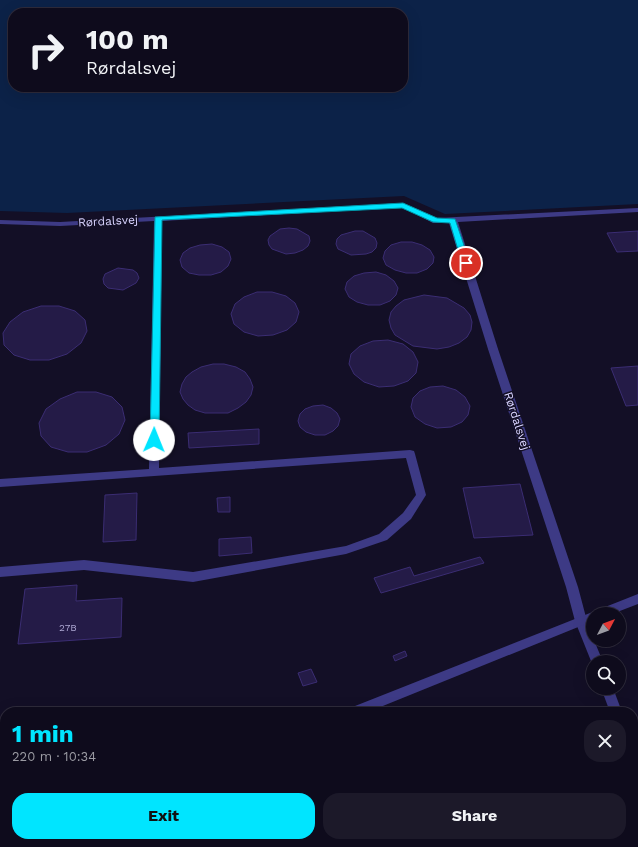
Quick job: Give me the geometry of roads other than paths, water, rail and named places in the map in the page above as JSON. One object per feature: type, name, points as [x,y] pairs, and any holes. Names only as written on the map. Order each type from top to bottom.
[{"type":"street","name":"Rørdalsvej","points":[[0,222],[60,224],[403,205],[436,221],[638,210]]},
{"type":"street","points":[[154,472],[158,218]]},
{"type":"street","name":"Rørdalsvej","points":[[453,221],[493,349],[572,587],[581,621],[594,655]]},
{"type":"street","points":[[0,483],[410,454],[421,495],[407,516],[383,537],[346,550],[193,577],[84,565],[0,572]]},
{"type":"street","points":[[617,607],[638,599]]},
{"type":"street","points":[[366,707],[586,619]]},
{"type":"street","points":[[610,695],[614,707]]},
{"type":"water","points":[[0,0],[638,0],[638,204],[445,214],[404,196],[67,213],[0,211]]}]
